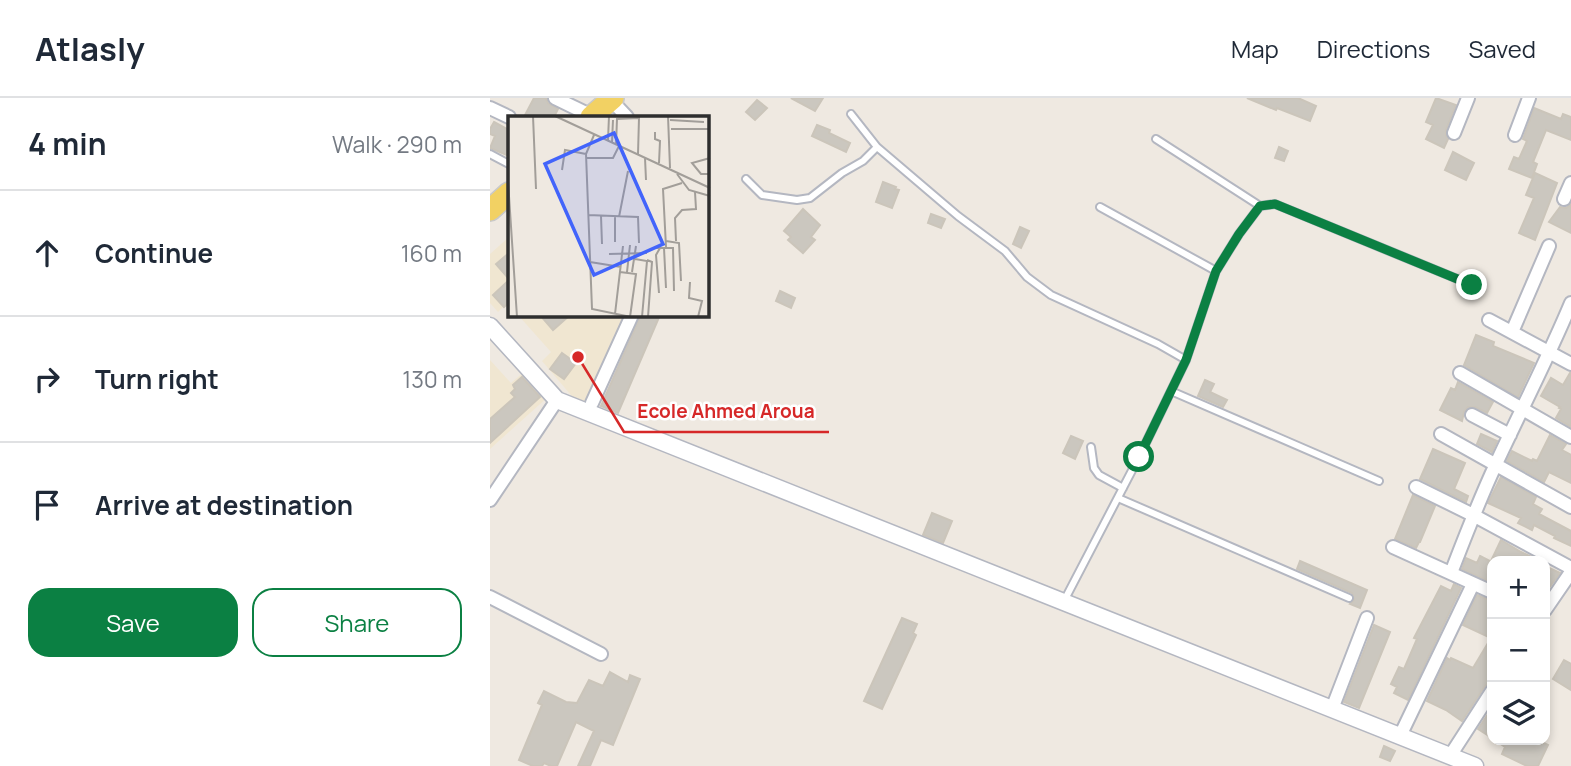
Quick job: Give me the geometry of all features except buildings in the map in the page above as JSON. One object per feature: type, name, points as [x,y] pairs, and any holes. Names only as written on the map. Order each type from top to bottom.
[{"type":"main road","points":[[593,116],[612,99]]},
{"type":"street","points":[[555,98],[590,116]]},
{"type":"street","points":[[1454,133],[1468,98]]},
{"type":"street","points":[[1515,135],[1529,98]]},
{"type":"street","points":[[612,99],[626,116]]},
{"type":"street","points":[[490,108],[508,117]]},
{"type":"street","points":[[1564,199],[1571,183]]},
{"type":"street","points":[[1512,332],[1549,246]]},
{"type":"street","points":[[1451,573],[1496,465],[1571,303]]},
{"type":"street","points":[[592,403],[631,317]]},
{"type":"street","points":[[1489,320],[1571,364]]},
{"type":"street","points":[[490,326],[557,400],[1475,766]]},
{"type":"street","points":[[1460,373],[1571,437]]},
{"type":"street","points":[[490,500],[557,400]]},
{"type":"street","points":[[1472,415],[1510,435]]},
{"type":"street","points":[[1441,434],[1571,507]]},
{"type":"street","points":[[1416,487],[1474,515],[1571,570],[1550,602]]},
{"type":"street","points":[[1393,547],[1487,590]]},
{"type":"street","points":[[1401,736],[1473,584]]},
{"type":"street","points":[[490,597],[601,654]]},
{"type":"street","points":[[1332,709],[1367,618]]},
{"type":"street","points":[[1450,756],[1487,699]]},
{"type":"lane","points":[[851,114],[877,147],[958,216],[1005,251],[1027,276],[1051,295],[1158,344],[1186,360]]},
{"type":"lane","points":[[1156,139],[1260,206],[1275,204],[1472,285]]},
{"type":"lane","points":[[746,179],[762,195],[797,200],[810,198],[842,173],[863,161],[877,147]]},
{"type":"lane","points":[[490,154],[508,163]]},
{"type":"lane","points":[[1063,602],[1186,360],[1216,271],[1260,206]]},
{"type":"lane","points":[[1100,208],[1216,271]]},
{"type":"lane","points":[[1171,391],[1379,481]]},
{"type":"lane","points":[[1091,447],[1094,468],[1099,475],[1123,488]]},
{"type":"lane","points":[[1118,498],[1349,598]]},
{"type":"shaded area","points":[[508,238],[508,304],[498,312],[490,303],[490,254]]},
{"type":"shaded area","points":[[520,317],[626,317],[589,403],[576,401],[542,361],[551,352]]},
{"type":"shaded area","points":[[490,360],[511,383],[525,371],[548,397],[490,449]]},
{"type":"place","name":"Ecole Ahmed Aroua","points":[[578,357]]},
{"type":"route","points":[[1139,457],[1186,360],[1216,271],[1260,206],[1275,204],[1472,285]]}]
